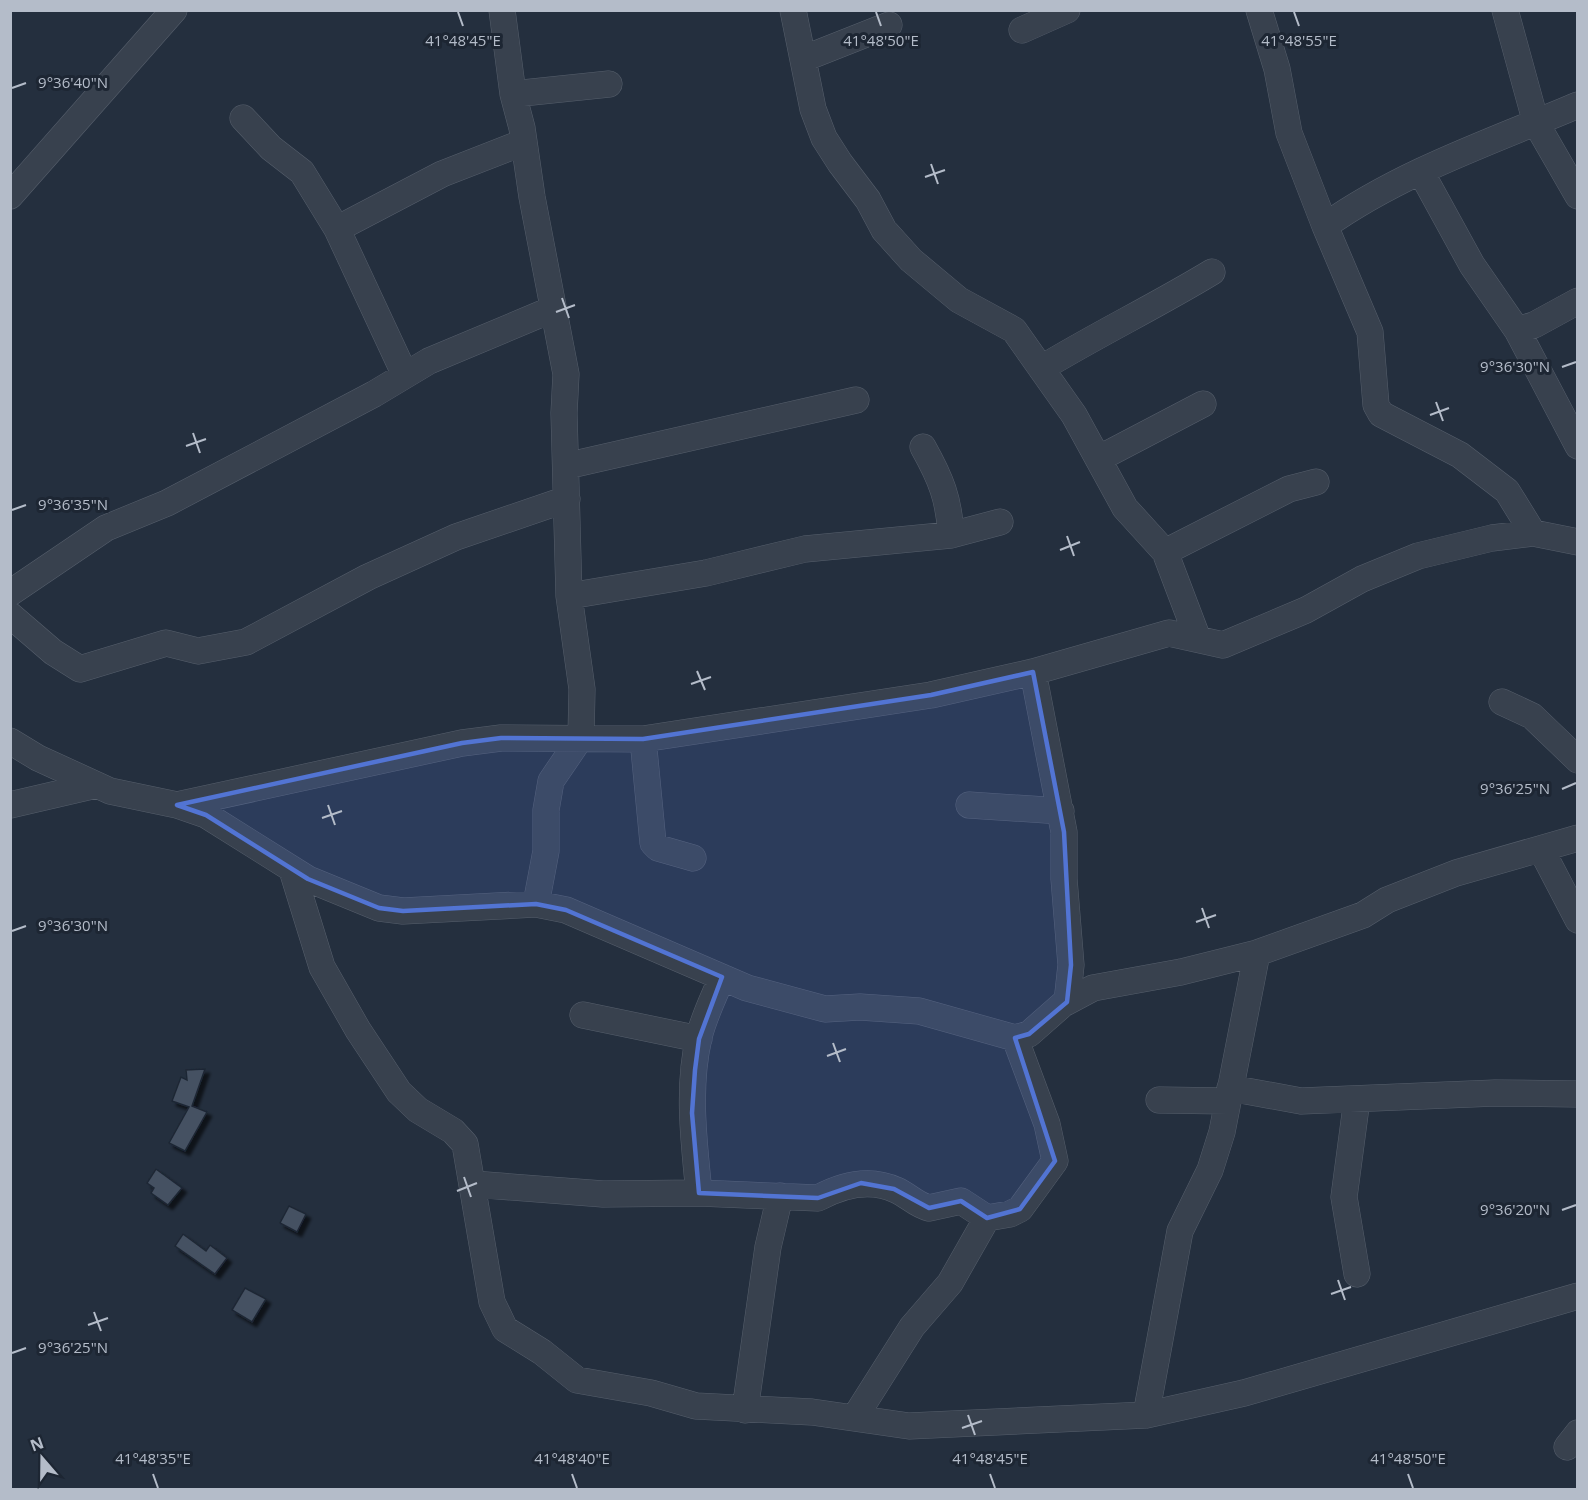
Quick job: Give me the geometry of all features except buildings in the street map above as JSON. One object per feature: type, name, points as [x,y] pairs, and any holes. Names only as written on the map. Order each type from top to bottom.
[{"type":"street","points":[[10,196],[174,10]]},
{"type":"street","points":[[502,10],[513,94],[524,142],[532,197],[566,374],[569,596],[582,689],[581,737],[552,781],[546,810],[546,851],[536,904]]},
{"type":"street","points":[[793,10],[813,109],[824,138],[868,200],[884,230],[911,260],[959,300],[1014,330],[1074,415],[1125,508],[1165,552],[1198,639]]},
{"type":"street","points":[[1022,30],[1067,10]]},
{"type":"street","points":[[1259,10],[1277,69],[1289,133],[1370,332],[1376,405],[1381,414],[1460,455],[1497,484],[1520,509],[1533,532]]},
{"type":"street","points":[[1505,10],[1536,123],[1578,196]]},
{"type":"street","points":[[803,59],[889,25]]},
{"type":"street","points":[[513,94],[609,84]]},
{"type":"street","points":[[1325,226],[1342,213],[1421,172],[1578,105]]},
{"type":"street","points":[[243,118],[271,148],[302,172],[337,229],[405,375]]},
{"type":"street","points":[[337,229],[441,174],[524,142]]},
{"type":"street","points":[[1421,172],[1472,265],[1517,330],[1578,446]]},
{"type":"street","points":[[1042,368],[1085,342],[1152,309],[1212,272]]},
{"type":"street","points":[[1517,330],[1534,325],[1578,301]]},
{"type":"street","points":[[10,593],[106,528],[166,503],[429,361],[553,309]]},
{"type":"street","points":[[566,466],[856,400]]},
{"type":"street","points":[[1098,459],[1203,404]]},
{"type":"street","points":[[923,447],[939,476],[949,505],[951,536]]},
{"type":"street","points":[[1165,552],[1289,489],[1316,482]]},
{"type":"street","points":[[10,615],[53,652],[80,669],[166,643],[198,651],[246,642],[368,577],[456,537],[567,499]]},
{"type":"street","points":[[569,596],[706,573],[805,549],[951,536],[1000,522]]},
{"type":"street","points":[[177,805],[462,743],[501,738],[643,739],[931,695],[1033,672],[1169,633],[1223,645],[1306,609],[1362,579],[1418,556],[1492,538],[1533,532],[1578,542]]},
{"type":"street","points":[[1033,672],[1064,832],[1064,879],[1071,965],[1067,1002]]},
{"type":"street","points":[[1502,702],[1532,716],[1578,760]]},
{"type":"street","points":[[643,739],[653,843],[658,848],[693,858]]},
{"type":"street","points":[[10,741],[38,758],[110,791],[177,805],[206,815],[308,879],[379,908],[404,911],[536,904],[566,910],[747,988],[825,1009],[860,1007],[919,1011],[1015,1038],[1029,1034],[1067,1002],[1082,993],[1112,984],[1181,972],[1257,954],[1363,915],[1387,900],[1456,873],[1578,838]]},
{"type":"street","points":[[10,805],[96,785]]},
{"type":"street","points":[[969,805],[1060,811]]},
{"type":"street","points":[[1541,849],[1578,920]]},
{"type":"street","points":[[292,870],[322,967],[358,1030],[399,1092],[418,1110],[453,1131],[465,1144],[492,1302],[505,1329],[542,1352],[577,1380],[651,1393],[696,1406],[855,1417],[909,1426],[1022,1423],[1146,1415],[1244,1393],[1578,1296]]},
{"type":"street","points":[[1146,1415],[1180,1231],[1210,1170],[1222,1132],[1257,954]]},
{"type":"street","points":[[699,1193],[692,1113],[699,1039],[722,977]]},
{"type":"street","points":[[584,1015],[699,1039]]},
{"type":"street","points":[[473,1184],[603,1194],[699,1193],[818,1198],[836,1189],[861,1183],[894,1189],[929,1208],[961,1201],[987,1218],[1010,1214],[1020,1209],[1055,1161],[1047,1124],[1015,1038]]},
{"type":"street","points":[[1159,1100],[1229,1094],[1301,1101],[1495,1093],[1578,1094]]},
{"type":"street","points":[[1357,1099],[1344,1197],[1357,1274]]},
{"type":"street","points":[[745,1410],[768,1247],[780,1196]]},
{"type":"street","points":[[855,1417],[912,1327],[950,1282],[987,1218]]},
{"type":"highlighted area","points":[[1033,672],[1064,832],[1071,965],[1067,1002],[1029,1034],[1015,1038],[1055,1161],[1020,1209],[987,1218],[961,1201],[929,1208],[894,1189],[861,1183],[818,1198],[699,1193],[692,1113],[695,1070],[699,1039],[722,977],[566,910],[536,904],[403,911],[379,908],[308,879],[206,815],[177,805],[462,743],[501,738],[643,739],[931,695]]}]
